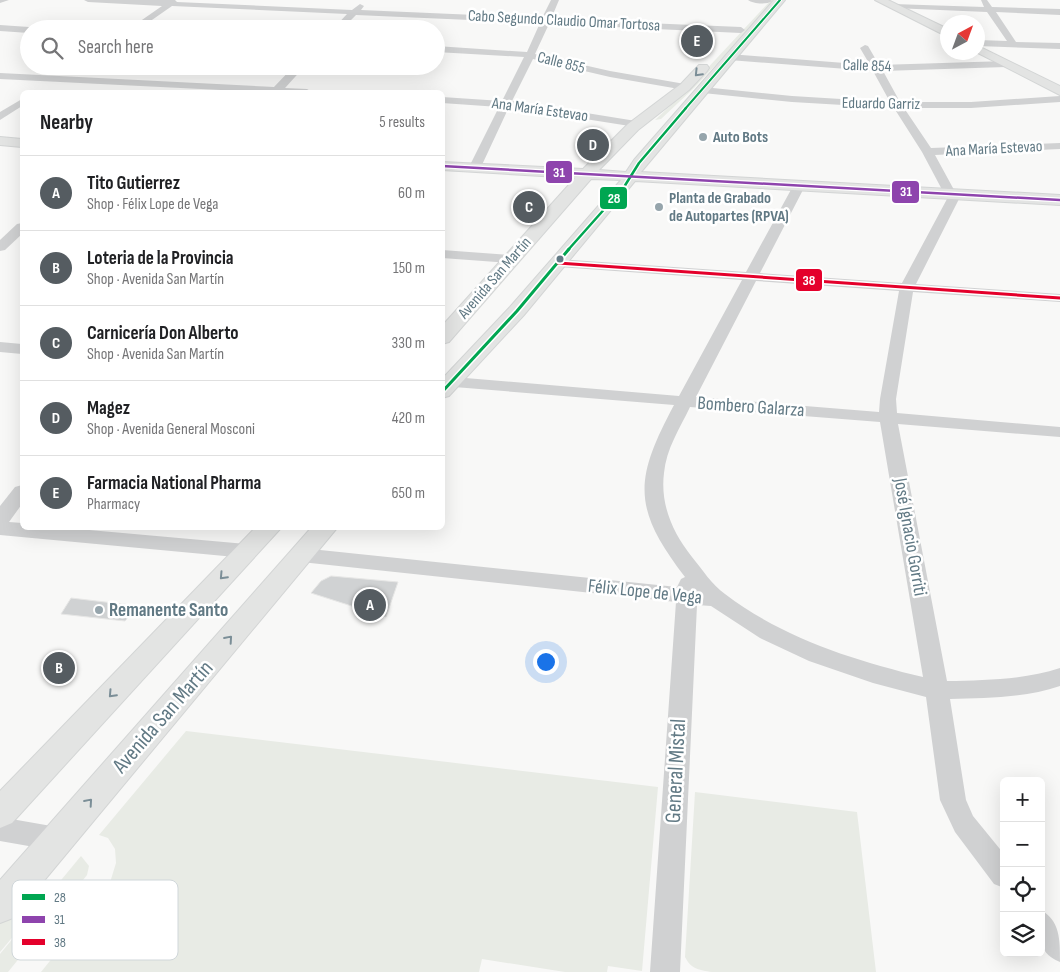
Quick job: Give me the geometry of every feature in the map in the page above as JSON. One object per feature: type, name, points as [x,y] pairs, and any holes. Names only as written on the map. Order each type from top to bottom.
[{"type":"main road","points":[[468,365],[499,316],[598,193],[650,121],[741,30],[768,0]]},
{"type":"main road","name":"Avenida San Martín","points":[[445,385],[468,365],[558,263],[631,176],[639,163],[780,0]]},
{"type":"main road","points":[[880,0],[940,30]]},
{"type":"main road","points":[[985,53],[1060,91]]},
{"type":"main road","name":"Avenida San Martín","points":[[445,335],[482,294],[510,259],[636,124],[684,87]]},
{"type":"main road","points":[[0,141],[20,142]]},
{"type":"main road","points":[[445,166],[588,174],[616,166],[631,176],[1060,200]]},
{"type":"main road","points":[[0,813],[266,530]]},
{"type":"main road","name":"Avenida San Martín","points":[[22,880],[323,530]]},
{"type":"main road","name":"Avenida San Martín","points":[[0,906],[12,892]]},
{"type":"street","points":[[0,2],[4,0]]},
{"type":"street","name":"Cabo Segundo Claudio Omar Tortosa","points":[[88,0],[173,2],[741,30]]},
{"type":"street","points":[[346,20],[366,0]]},
{"type":"street","points":[[475,167],[507,104],[555,0]]},
{"type":"street","points":[[752,0],[768,0]]},
{"type":"street","points":[[983,0],[1013,44]]},
{"type":"street","points":[[146,20],[173,2]]},
{"type":"street","points":[[893,6],[1060,12]]},
{"type":"street","points":[[0,28],[20,29]]},
{"type":"street","points":[[985,43],[1060,46]]},
{"type":"street","points":[[864,48],[897,105],[928,152],[951,194]]},
{"type":"street","name":"Calle 855","points":[[445,49],[530,55],[610,74],[684,87]]},
{"type":"street","name":"Calle 854","points":[[729,57],[875,68],[1006,64]]},
{"type":"street","points":[[45,88],[63,75]]},
{"type":"street","points":[[278,90],[292,75]]},
{"type":"street","points":[[0,76],[242,90]]},
{"type":"street","name":"Eduardo Garriz","points":[[703,90],[799,101],[897,105],[989,105],[1060,99]]},
{"type":"street","name":"Ana María Estevao","points":[[445,100],[507,104],[636,124]]},
{"type":"street","points":[[0,117],[20,103]]},
{"type":"street","name":"Ana María Estevao","points":[[928,152],[1060,146]]},
{"type":"street","points":[[716,599],[690,570],[665,534],[656,504],[653,476],[660,452],[684,402],[799,186]]},
{"type":"street","name":"José Ignacio Gorriti","points":[[951,194],[953,202],[907,287],[888,399],[888,418],[937,690],[953,800],[964,824],[1000,871]]},
{"type":"street","points":[[0,227],[20,228]]},
{"type":"street","points":[[0,247],[20,230]]},
{"type":"street","points":[[445,254],[510,259]]},
{"type":"street","points":[[558,263],[750,278],[1060,298]]},
{"type":"street","points":[[0,348],[20,349]]},
{"type":"street","name":"Bombero Galarza","points":[[445,385],[1060,432]]},
{"type":"street","points":[[0,520],[20,494]]},
{"type":"street","points":[[0,528],[20,530]]},
{"type":"street","points":[[21,530],[246,551]]},
{"type":"street","name":"Félix Lope de Vega","points":[[302,555],[716,599],[768,632],[816,655],[874,674],[937,690],[993,688],[1048,681],[1060,677]]},
{"type":"street","name":"General Mistal","points":[[665,972],[686,596],[690,570]]},
{"type":"street","points":[[0,828],[57,839]]},
{"type":"street","points":[[1045,929],[1060,948]]},
{"type":"shaded area","points":[[771,0],[776,0],[694,88],[661,119],[655,120],[689,88]]},
{"type":"shaded area","points":[[186,731],[658,787],[642,971],[608,966],[607,972],[565,972],[482,959],[479,972],[41,972],[51,960],[178,960],[178,880],[111,880],[116,863],[115,849],[108,838],[99,835]]},
{"type":"shaded area","points":[[695,792],[857,812],[876,972],[712,972],[699,970],[690,964],[685,957]]},
{"type":"shaded area","points":[[81,856],[89,866],[87,875],[83,880],[61,880]]},
{"type":"shaded area","points":[[12,908],[12,938],[0,952],[0,922]]},
{"type":"shaded area","points":[[12,939],[12,960],[18,960],[8,972],[0,972],[0,954]]},
{"type":"building","points":[[331,576],[398,582],[386,617],[311,593],[321,581]]},
{"type":"building","name":"Remanente Santo","points":[[71,598],[139,606],[125,621],[61,614]]},
{"type":"transit line","name":"28","points":[[445,389],[517,311],[596,217],[624,187],[639,163],[780,0]]},
{"type":"transit line","name":"31","points":[[445,166],[1060,200]]},
{"type":"transit line","name":"38","points":[[558,263],[1060,298]]},
{"type":"place","name":"Farmacia National Pharma","points":[[697,41]]},
{"type":"place","name":"Auto Bots","points":[[703,137]]},
{"type":"place","name":"Magez","points":[[593,145]]},
{"type":"place","name":"Carnicería Don Alberto","points":[[529,207]]},
{"type":"place","name":"Planta de Grabado de Autopartes (RPVA)","points":[[659,207]]},
{"type":"place","name":"Tito Gutierrez","points":[[370,605]]},
{"type":"place","name":"Remanente Santo","points":[[99,610]]},
{"type":"place","name":"Loteria de la Provincia","points":[[59,668]]}]
